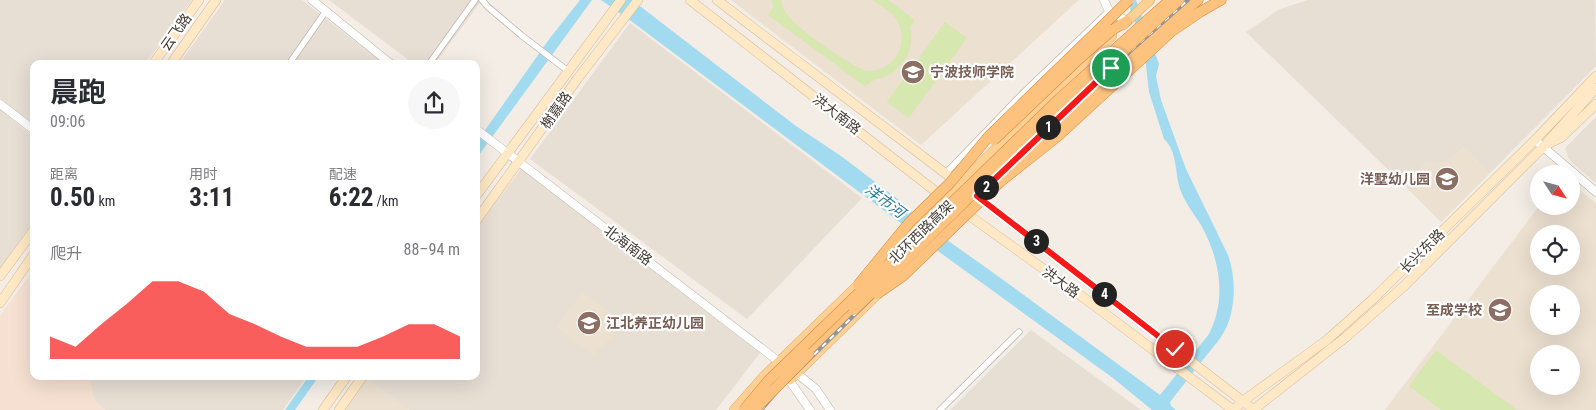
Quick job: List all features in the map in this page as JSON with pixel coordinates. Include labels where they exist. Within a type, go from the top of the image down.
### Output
[{"type":"highway","points":[[952,180],[989,136],[1129,0]]},
{"type":"highway","name":"北环西路高架","points":[[744,410],[768,381],[1060,98],[1170,0]]},
{"type":"highway","name":"北环西路高架","points":[[754,410],[804,358],[1044,124],[1179,0]]},
{"type":"highway","points":[[854,310],[903,276],[1061,121],[1133,54],[1198,0]]},
{"type":"highway","points":[[1000,182],[1058,136],[1172,31],[1221,0]]},
{"type":"highway","points":[[834,316],[909,223],[1079,59],[1112,30],[1127,21]]},
{"type":"main road","name":"云飞路","points":[[156,60],[199,0]]},
{"type":"main road","name":"云飞路","points":[[174,60],[216,0]]},
{"type":"main road","name":"榭嘉路","points":[[480,190],[505,151],[621,0]]},
{"type":"main road","name":"榭嘉路","points":[[480,215],[638,0]]},
{"type":"main road","name":"洪大南路","points":[[690,0],[945,199],[985,227]]},
{"type":"main road","name":"洪大南路","points":[[717,0],[952,180],[996,211]]},
{"type":"main road","points":[[734,410],[779,362],[945,199],[952,180],[1150,0]]},
{"type":"main road","points":[[760,410],[977,196],[1111,68],[1189,0]]},
{"type":"main road","name":"长兴东路","points":[[1233,410],[1327,340],[1374,299],[1535,140],[1596,76]]},
{"type":"main road","name":"长兴东路","points":[[1254,410],[1346,337],[1404,286],[1543,147],[1596,88]]},
{"type":"main road","points":[[1543,147],[1562,137],[1596,104]]},
{"type":"main road","name":"洪大路","points":[[996,211],[1254,410]]},
{"type":"main road","name":"洪大路","points":[[985,227],[1095,306],[1233,410]]},
{"type":"main road","points":[[0,276],[30,235]]},
{"type":"main road","points":[[0,303],[30,260]]},
{"type":"main road","points":[[322,410],[344,380]]},
{"type":"main road","points":[[339,410],[360,380]]},
{"type":"street","points":[[312,0],[386,60]]},
{"type":"street","points":[[432,60],[474,0]]},
{"type":"street","points":[[482,0],[488,7],[566,70]]},
{"type":"street","points":[[1104,0],[1109,11],[1127,21]]},
{"type":"street","points":[[292,60],[326,11]]},
{"type":"street","points":[[952,180],[1024,92],[1109,11]]},
{"type":"street","points":[[0,104],[30,127]]},
{"type":"street","name":"北海南路","points":[[480,132],[779,362]]},
{"type":"street","points":[[1535,140],[1596,192]]},
{"type":"street","points":[[940,410],[1019,332]]},
{"type":"street","points":[[779,362],[798,373],[816,389],[830,410]]},
{"type":"street","points":[[779,362],[810,410]]},
{"type":"shaded area","points":[[0,0],[192,0],[148,60],[30,60],[30,122],[0,99]]},
{"type":"shaded area","points":[[225,0],[302,0],[379,60],[182,60]]},
{"type":"shaded area","points":[[329,0],[482,0],[438,60],[409,60]]},
{"type":"shaded area","name":"宁波技师学院","points":[[731,0],[1079,0],[921,145]]},
{"type":"shaded area","points":[[1308,0],[1595,0],[1596,66],[1489,174],[1464,147],[1446,162],[1426,164],[1404,185],[1246,32],[1280,9]]},
{"type":"shaded area","points":[[630,23],[862,198],[747,319],[530,159]]},
{"type":"shaded area","points":[[0,110],[30,134],[30,227],[0,268]]},
{"type":"shaded area","points":[[1596,117],[1596,183],[1580,169],[1580,165],[1574,164],[1568,157],[1565,148]]},
{"type":"shaded area","name":"洋墅幼儿园","points":[[1464,147],[1489,174],[1441,222],[1404,185],[1426,164],[1446,162]]},
{"type":"shaded area","points":[[521,169],[760,353],[716,410],[409,410],[369,380],[480,380],[480,224]]},
{"type":"shaded area","name":"至成学校","points":[[1580,190],[1596,203],[1596,410],[1385,410],[1532,215],[1580,215]]},
{"type":"shaded area","points":[[30,275],[30,380],[90,380],[94,399],[105,410],[0,410],[0,316]]},
{"type":"shaded area","name":"江北养正幼儿园","points":[[582,292],[621,319],[611,338],[593,355],[556,327]]},
{"type":"shaded area","points":[[1031,330],[1141,410],[950,410]]},
{"type":"shaded area","points":[[90,380],[304,380],[283,410],[105,410],[94,399]]},
{"type":"shaded area","points":[[365,380],[369,380],[409,410],[344,410]]},
{"type":"green space","points":[[772,0],[781,0],[789,17],[814,39],[851,64],[868,71],[878,70],[893,61],[901,45],[902,37],[896,19],[873,0],[888,0],[915,20],[910,27],[911,41],[908,54],[895,71],[874,80],[866,87],[768,15],[773,8]]},
{"type":"green space","points":[[945,22],[967,38],[909,118],[887,102]]},
{"type":"green space","points":[[1436,350],[1517,410],[1441,410],[1409,386]]},
{"type":"water","points":[[580,0],[592,0],[480,154],[480,137],[550,38]]},
{"type":"water","name":"洋市河","points":[[601,0],[632,0],[796,126],[841,156],[903,203],[950,242],[1160,395],[1209,334],[1215,321],[1218,307],[1219,279],[1217,265],[1208,238],[1180,189],[1173,155],[1164,139],[1149,92],[1144,48],[1127,0],[1136,0],[1159,64],[1156,76],[1161,100],[1186,169],[1228,255],[1234,282],[1232,311],[1226,328],[1217,343],[1170,402],[1171,406],[1176,410],[1152,410],[1113,378],[942,254]]},
{"type":"water","points":[[306,380],[316,380],[295,410],[285,410]]},
{"type":"railway","points":[[761,410],[780,388],[1057,116],[1188,0]]},
{"type":"railway","points":[[908,252],[1052,110],[1153,20]]},
{"type":"place","name":"宁波技师学院","points":[[913,72]]},
{"type":"place","name":"洋墅幼儿园","points":[[1447,179]]},
{"type":"place","name":"至成学校","points":[[1500,310]]},
{"type":"place","name":"江北养正幼儿园","points":[[589,323]]},
{"type":"route","points":[[1111,68],[977,196],[1175,349]]}]
